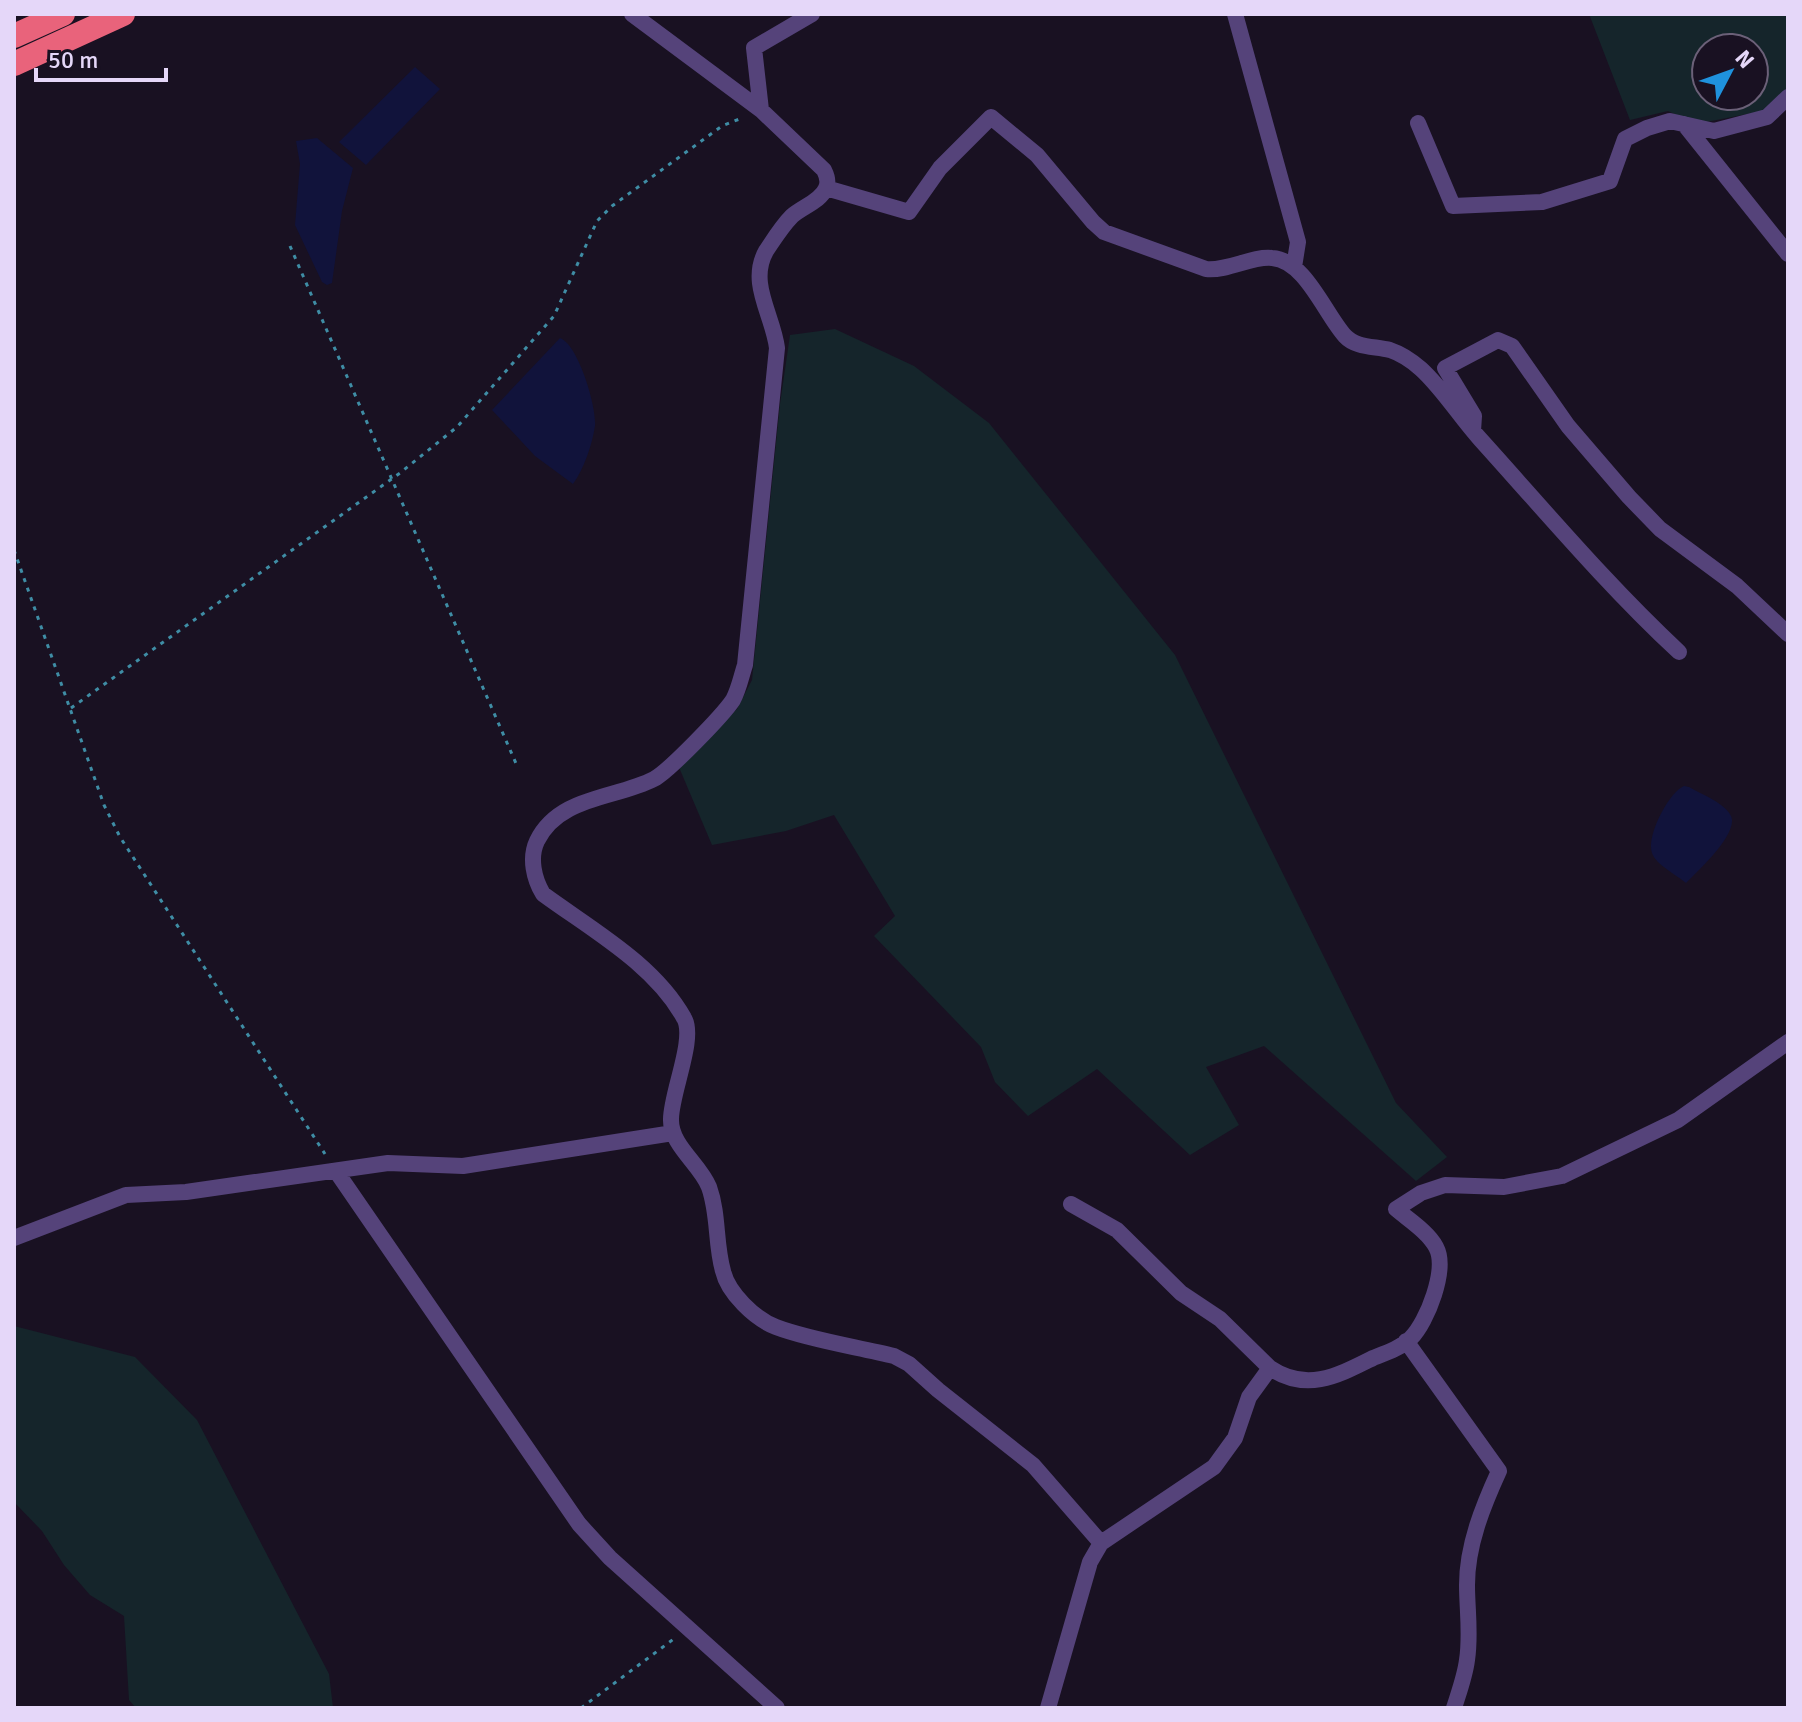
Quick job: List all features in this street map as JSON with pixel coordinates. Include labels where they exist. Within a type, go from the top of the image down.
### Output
[{"type":"highway","points":[[14,36],[63,14]]},
{"type":"highway","points":[[14,64],[123,14]]},
{"type":"street","points":[[632,14],[761,110],[824,170],[828,179],[826,188],[783,226],[764,255],[758,274],[761,293],[775,328],[777,348],[745,665],[738,688],[726,709],[657,776],[565,811],[541,835],[534,848],[534,872],[543,894],[654,976],[686,1020],[687,1036],[671,1118],[673,1133],[707,1181],[717,1208],[722,1269],[742,1302],[774,1327],[894,1356],[909,1364],[1033,1465],[1101,1543]]},
{"type":"street","points":[[761,110],[754,48],[812,14]]},
{"type":"street","points":[[1235,14],[1298,242],[1294,267]]},
{"type":"street","points":[[1418,123],[1453,206],[1542,202],[1610,181],[1625,139],[1665,122],[1714,131],[1767,117],[1788,97]]},
{"type":"street","points":[[826,188],[909,212],[940,168],[991,117],[1037,155],[1104,232],[1206,269],[1216,270],[1272,258],[1294,267],[1346,338],[1360,345],[1391,351],[1409,359],[1424,371],[1473,431],[1634,610],[1679,652]]},
{"type":"street","points":[[1684,124],[1788,254]]},
{"type":"street","points":[[1473,431],[1474,416],[1445,368],[1498,340],[1512,346],[1568,426],[1649,518],[1737,586],[1788,634]]},
{"type":"street","points":[[1071,1204],[1117,1230],[1181,1293],[1220,1319],[1277,1373],[1306,1379],[1331,1379],[1406,1341],[1415,1333],[1434,1295],[1441,1271],[1436,1248],[1396,1209],[1400,1206],[1421,1193],[1445,1185],[1504,1187],[1562,1176],[1668,1126],[1788,1042]]},
{"type":"street","points":[[14,1238],[126,1195],[186,1192],[388,1163],[463,1166],[673,1133]]},
{"type":"street","points":[[336,1171],[579,1524],[610,1558],[777,1708]]},
{"type":"street","points":[[1406,1341],[1499,1471],[1480,1516],[1471,1551],[1467,1585],[1470,1625],[1468,1658],[1454,1708]]},
{"type":"street","points":[[1048,1708],[1090,1562],[1101,1543],[1214,1467],[1235,1438],[1249,1397],[1270,1368]]},
{"type":"path","points":[[71,708],[391,479],[457,427],[538,338],[554,316],[597,221],[612,206],[722,126],[761,110]]},
{"type":"path","points":[[290,246],[518,768]]},
{"type":"path","points":[[14,550],[104,805],[120,837],[336,1171]]},
{"type":"path","points":[[581,1708],[688,1628]]},
{"type":"shaded area","points":[[1589,14],[1788,14],[1788,86],[1780,100],[1770,106],[1770,32],[1690,32],[1690,112],[1758,112],[1696,124],[1668,111],[1630,120]]},
{"type":"shaded area","points":[[415,67],[440,89],[366,165],[339,142]]},
{"type":"shaded area","points":[[317,138],[353,168],[342,211],[332,283],[327,285],[322,282],[295,225],[300,164],[296,141]]},
{"type":"shaded area","points":[[835,329],[914,366],[989,423],[1175,655],[1396,1103],[1447,1157],[1416,1181],[1264,1046],[1206,1067],[1239,1125],[1190,1155],[1097,1069],[1028,1116],[995,1082],[981,1047],[874,936],[895,916],[834,815],[786,831],[712,845],[678,765],[737,709],[752,680],[790,335]]},
{"type":"shaded area","points":[[560,338],[580,363],[595,417],[590,449],[573,484],[535,456],[492,410]]},
{"type":"shaded area","points":[[1684,786],[1724,807],[1732,823],[1723,842],[1686,883],[1658,862],[1651,846],[1655,827],[1665,806]]},
{"type":"shaded area","points":[[14,1326],[135,1357],[197,1420],[329,1674],[333,1708],[136,1708],[129,1700],[124,1616],[90,1595],[64,1565],[42,1531],[14,1502]]}]
